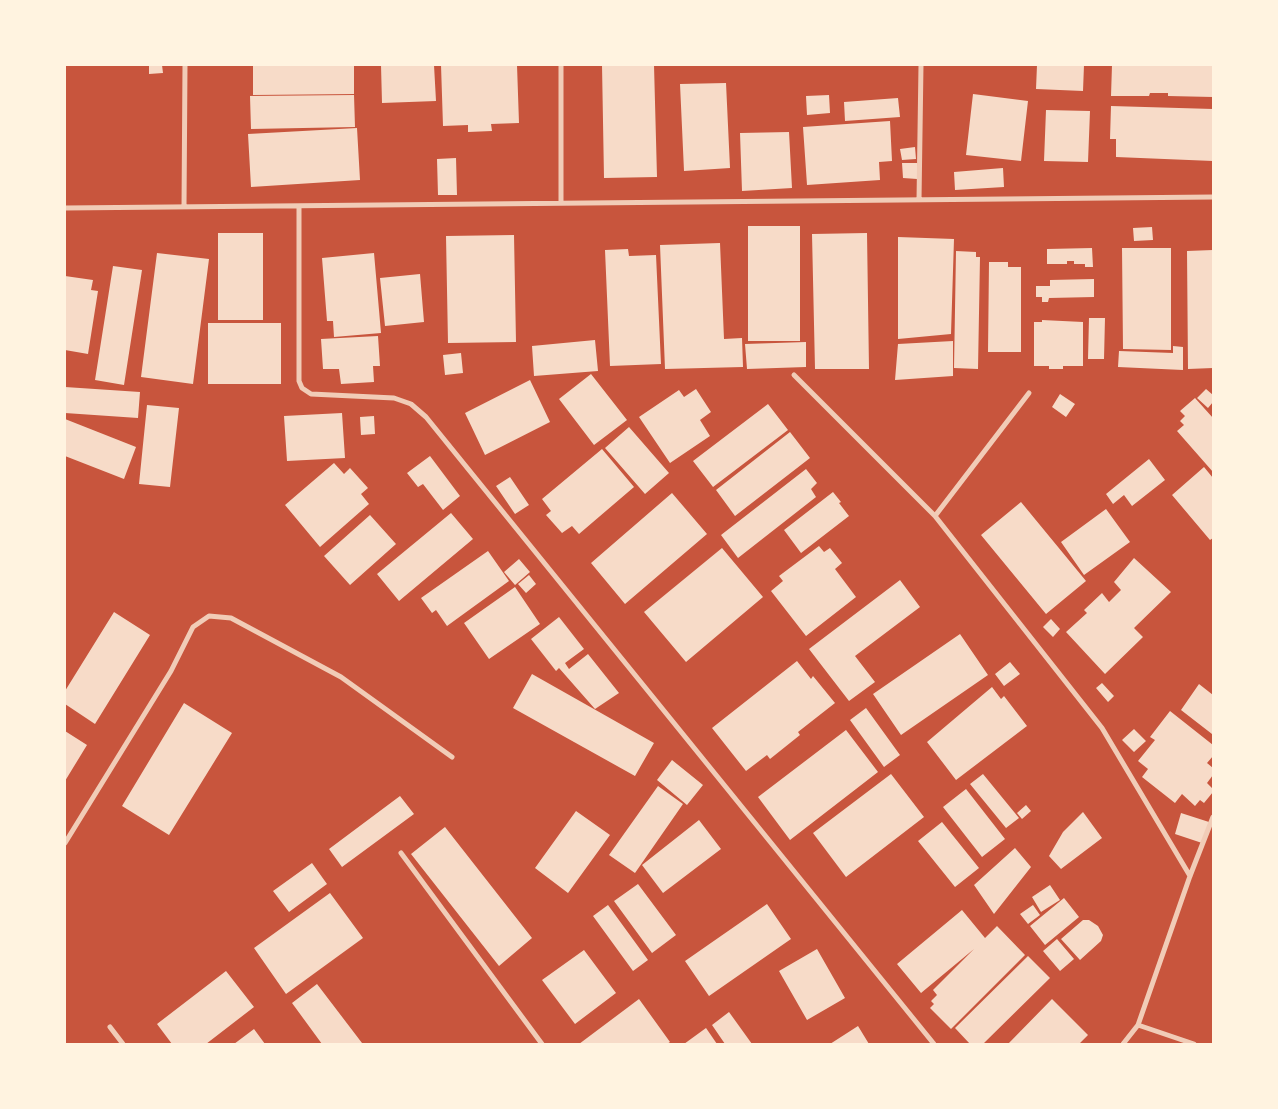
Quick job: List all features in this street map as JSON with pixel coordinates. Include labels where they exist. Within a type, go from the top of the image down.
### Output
[{"type":"street","points":[[184,207],[185,65]]},
{"type":"street","points":[[561,65],[561,204]]},
{"type":"street","points":[[919,200],[921,65]]},
{"type":"street","points":[[65,208],[1213,197]]},
{"type":"street","points":[[299,206],[298,380],[302,388],[311,394],[394,398],[411,404],[426,417],[934,1044]]},
{"type":"street","points":[[794,375],[934,516],[1102,728],[1190,876]]},
{"type":"street","points":[[934,516],[1029,393]]},
{"type":"street","points":[[65,843],[171,671],[193,627],[209,616],[231,618],[341,677],[452,757]]},
{"type":"street","points":[[1123,1044],[1138,1025],[1190,876],[1213,817]]},
{"type":"street","points":[[401,853],[542,1044]]},
{"type":"street","points":[[1138,1025],[1194,1044]]},
{"type":"street","points":[[110,1027],[123,1044]]},
{"type":"building","points":[[149,65],[162,65],[163,73],[149,74]]},
{"type":"building","points":[[253,65],[354,65],[354,94],[253,95]]},
{"type":"building","points":[[381,65],[434,65],[436,101],[382,103]]},
{"type":"building","points":[[441,65],[517,65],[519,123],[491,124],[492,131],[468,132],[468,125],[443,126]]},
{"type":"building","points":[[602,65],[654,65],[657,177],[604,178]]},
{"type":"building","points":[[1037,65],[1084,65],[1083,91],[1036,89]]},
{"type":"building","points":[[1112,65],[1213,65],[1213,97],[1168,96],[1168,93],[1150,93],[1149,96],[1111,96]]},
{"type":"building","points":[[726,83],[730,168],[684,171],[680,84]]},
{"type":"building","points":[[973,94],[1028,101],[1021,161],[966,155]]},
{"type":"building","points":[[354,95],[355,127],[251,129],[250,96]]},
{"type":"building","points":[[829,95],[830,113],[807,115],[806,96]]},
{"type":"building","points":[[898,98],[900,117],[845,121],[844,102]]},
{"type":"building","points":[[1111,106],[1213,109],[1213,161],[1116,157],[1116,139],[1110,139]]},
{"type":"building","points":[[1046,110],[1090,111],[1088,162],[1044,161]]},
{"type":"building","points":[[890,121],[892,161],[879,162],[880,180],[807,185],[803,127]]},
{"type":"building","points":[[357,128],[360,180],[251,187],[248,134]]},
{"type":"building","points":[[789,132],[792,188],[742,191],[740,133]]},
{"type":"building","points":[[915,147],[916,159],[902,160],[900,149]]},
{"type":"building","points":[[456,158],[457,195],[438,195],[437,159]]},
{"type":"building","points":[[902,163],[917,163],[917,179],[903,178]]},
{"type":"building","points":[[1003,168],[1004,187],[955,190],[954,172]]},
{"type":"building","points":[[748,226],[800,226],[800,341],[748,341]]},
{"type":"building","points":[[1152,227],[1153,240],[1134,241],[1133,228]]},
{"type":"building","points":[[218,233],[263,233],[263,320],[218,320]]},
{"type":"building","points":[[867,233],[869,369],[815,369],[812,234]]},
{"type":"building","points":[[514,235],[516,342],[448,343],[446,236]]},
{"type":"building","points":[[898,237],[954,239],[951,334],[898,339]]},
{"type":"building","points":[[720,243],[724,339],[742,338],[743,367],[665,369],[660,245]]},
{"type":"building","points":[[1092,248],[1093,267],[1085,267],[1085,264],[1074,264],[1074,261],[1067,261],[1067,264],[1047,264],[1047,249]]},
{"type":"building","points":[[1122,248],[1171,248],[1171,350],[1123,349]]},
{"type":"building","points":[[628,249],[629,256],[656,255],[661,364],[610,366],[605,250]]},
{"type":"building","points":[[1213,250],[1213,368],[1188,369],[1187,251]]},
{"type":"building","points":[[956,251],[976,252],[976,257],[980,257],[978,369],[954,368]]},
{"type":"building","points":[[157,253],[209,259],[193,384],[141,377]]},
{"type":"building","points":[[374,253],[381,333],[334,337],[333,321],[327,321],[322,258]]},
{"type":"building","points":[[989,262],[1008,262],[1008,267],[1021,267],[1021,352],[988,352]]},
{"type":"building","points":[[113,266],[142,270],[124,385],[95,380]]},
{"type":"building","points":[[420,274],[424,322],[385,326],[380,278]]},
{"type":"building","points":[[65,276],[93,280],[91,290],[98,291],[88,354],[65,350]]},
{"type":"building","points":[[1094,279],[1094,297],[1049,298],[1048,302],[1042,302],[1042,297],[1036,297],[1036,286],[1050,286],[1050,280]]},
{"type":"building","points":[[1089,318],[1105,318],[1104,359],[1088,359]]},
{"type":"building","points":[[1042,320],[1083,322],[1083,366],[1063,366],[1063,369],[1049,369],[1049,366],[1034,366],[1034,322],[1042,322]]},
{"type":"building","points":[[208,323],[281,323],[281,384],[208,384]]},
{"type":"building","points":[[378,336],[380,366],[373,366],[374,382],[341,384],[339,369],[323,369],[321,339]]},
{"type":"building","points":[[595,340],[598,371],[534,376],[532,346]]},
{"type":"building","points":[[953,341],[953,376],[895,380],[898,344]]},
{"type":"building","points":[[806,342],[806,367],[747,369],[745,344]]},
{"type":"building","points":[[1173,346],[1183,347],[1183,370],[1118,367],[1119,351],[1173,353]]},
{"type":"building","points":[[461,353],[463,373],[445,375],[443,355]]},
{"type":"building","points":[[591,374],[627,420],[594,445],[559,399]]},
{"type":"building","points":[[530,380],[550,422],[485,455],[465,413]]},
{"type":"building","points":[[65,387],[140,392],[138,418],[65,413]]},
{"type":"building","points":[[696,389],[711,412],[700,420],[710,436],[670,463],[639,417],[679,390],[684,397]]},
{"type":"building","points":[[1206,389],[1213,395],[1213,402],[1208,408],[1197,398]]},
{"type":"building","points":[[1060,394],[1075,404],[1066,417],[1052,407]]},
{"type":"building","points":[[1195,398],[1213,418],[1213,472],[1177,431],[1184,425],[1180,421],[1185,416],[1180,411]]},
{"type":"building","points":[[768,404],[788,430],[713,487],[693,461]]},
{"type":"building","points":[[147,405],[179,408],[170,487],[139,484]]},
{"type":"building","points":[[342,413],[345,458],[287,461],[284,416]]},
{"type":"building","points":[[374,416],[375,434],[361,435],[360,417]]},
{"type":"building","points":[[65,419],[136,447],[124,479],[65,456]]},
{"type":"building","points":[[629,427],[669,473],[645,494],[605,448]]},
{"type":"building","points":[[790,432],[810,458],[735,516],[716,490]]},
{"type":"building","points":[[602,449],[634,487],[579,534],[572,526],[562,533],[546,515],[551,511],[542,499]]},
{"type":"building","points":[[430,456],[460,496],[443,510],[423,484],[418,487],[407,473]]},
{"type":"building","points":[[1149,459],[1165,480],[1132,506],[1124,495],[1113,504],[1106,494]]},
{"type":"building","points":[[334,463],[344,474],[350,468],[368,488],[361,494],[369,504],[320,547],[285,505]]},
{"type":"building","points":[[1204,467],[1213,478],[1213,538],[1210,540],[1172,495]]},
{"type":"building","points":[[806,469],[817,483],[811,489],[816,497],[738,558],[721,535]]},
{"type":"building","points":[[510,477],[529,505],[515,514],[496,486]]},
{"type":"building","points":[[833,492],[849,516],[801,553],[784,530]]},
{"type":"building","points":[[672,493],[707,534],[625,604],[591,563]]},
{"type":"building","points":[[1021,502],[1086,581],[1046,614],[981,535]]},
{"type":"building","points":[[1106,509],[1130,542],[1084,575],[1061,542]]},
{"type":"building","points":[[451,513],[473,539],[399,601],[377,574]]},
{"type":"building","points":[[370,515],[396,544],[350,585],[324,556]]},
{"type":"building","points":[[819,546],[824,552],[830,548],[842,563],[835,569],[856,597],[806,636],[771,591],[783,581],[779,576]]},
{"type":"building","points":[[722,548],[763,597],[686,662],[644,612]]},
{"type":"building","points":[[488,551],[509,581],[447,626],[436,610],[432,613],[421,598]]},
{"type":"building","points":[[1134,558],[1171,592],[1134,628],[1143,637],[1105,674],[1066,632],[1087,613],[1084,610],[1102,593],[1109,602],[1121,590],[1114,582]]},
{"type":"building","points":[[519,559],[530,572],[515,585],[504,572]]},
{"type":"building","points":[[529,575],[536,584],[526,593],[518,584]]},
{"type":"building","points":[[900,580],[920,607],[855,656],[875,682],[849,701],[809,649]]},
{"type":"building","points":[[515,587],[540,624],[489,659],[464,623]]},
{"type":"building","points":[[114,612],[150,635],[95,724],[65,704],[65,691]]},
{"type":"building","points":[[559,617],[584,649],[565,663],[569,669],[588,654],[619,693],[595,709],[559,668],[556,671],[531,639]]},
{"type":"building","points":[[1051,619],[1060,629],[1053,637],[1043,627]]},
{"type":"building","points":[[960,634],[988,675],[901,735],[873,694]]},
{"type":"building","points":[[797,661],[811,679],[813,676],[835,703],[798,732],[800,735],[770,759],[767,755],[746,771],[712,728]]},
{"type":"building","points":[[1010,662],[1020,674],[1004,686],[995,674]]},
{"type":"building","points":[[532,674],[654,743],[635,776],[513,708]]},
{"type":"building","points":[[1102,683],[1114,696],[1108,702],[1096,688]]},
{"type":"building","points":[[1199,684],[1213,695],[1212,734],[1181,710]]},
{"type":"building","points":[[992,687],[1001,699],[1004,696],[1027,726],[956,780],[927,742]]},
{"type":"building","points":[[184,703],[232,733],[169,835],[122,806]]},
{"type":"building","points":[[866,708],[900,755],[884,767],[850,720]]},
{"type":"building","points":[[1170,711],[1213,745],[1213,756],[1207,763],[1213,768],[1213,775],[1207,783],[1213,789],[1213,792],[1204,803],[1200,800],[1195,806],[1182,794],[1175,803],[1142,777],[1148,769],[1138,761],[1155,740],[1150,737]]},
{"type":"building","points":[[1134,729],[1146,741],[1134,752],[1122,740]]},
{"type":"building","points":[[846,730],[878,772],[790,840],[758,797]]},
{"type":"building","points":[[65,731],[87,745],[65,781]]},
{"type":"building","points":[[672,760],[703,785],[687,805],[657,780]]},
{"type":"building","points":[[891,774],[924,817],[846,877],[813,833]]},
{"type":"building","points":[[983,774],[1019,818],[1006,828],[970,784]]},
{"type":"building","points":[[658,786],[683,804],[635,873],[609,855]]},
{"type":"building","points":[[966,789],[1005,839],[982,857],[943,807]]},
{"type":"building","points":[[400,796],[414,814],[342,867],[329,849]]},
{"type":"building","points":[[1026,805],[1031,811],[1022,819],[1017,813]]},
{"type":"building","points":[[576,811],[610,835],[568,893],[535,868]]},
{"type":"building","points":[[1083,812],[1102,838],[1061,869],[1049,856],[1063,832]]},
{"type":"building","points":[[1181,813],[1209,822],[1202,843],[1175,834]]},
{"type":"building","points":[[699,820],[721,849],[663,893],[642,865]]},
{"type":"building","points":[[942,822],[979,868],[955,887],[918,841]]},
{"type":"building","points":[[445,827],[532,938],[499,966],[411,854]]},
{"type":"building","points":[[1015,848],[1031,867],[994,914],[974,885]]},
{"type":"building","points":[[312,863],[327,884],[289,912],[273,891]]},
{"type":"building","points":[[638,884],[676,935],[652,953],[614,901]]},
{"type":"building","points":[[1050,885],[1060,900],[1041,912],[1032,897]]},
{"type":"building","points":[[330,893],[363,938],[286,994],[254,948]]},
{"type":"building","points":[[1064,898],[1079,917],[1045,945],[1030,926]]},
{"type":"building","points":[[767,904],[791,939],[709,996],[685,961]]},
{"type":"building","points":[[608,905],[648,960],[633,971],[593,916]]},
{"type":"building","points":[[1033,905],[1040,915],[1028,924],[1020,914]]},
{"type":"building","points":[[962,910],[985,938],[997,926],[1025,955],[951,1029],[930,1008],[934,1004],[931,1001],[937,995],[933,990],[974,949],[921,993],[897,964]]},
{"type":"building","points":[[1083,920],[1089,920],[1098,926],[1103,935],[1101,941],[1080,960],[1061,939]]},
{"type":"building","points":[[1057,939],[1074,959],[1060,971],[1043,951]]},
{"type":"building","points":[[817,949],[845,998],[807,1020],[779,971]]},
{"type":"building","points":[[584,950],[616,993],[575,1024],[542,980]]},
{"type":"building","points":[[1028,956],[1050,978],[983,1044],[970,1044],[955,1028]]},
{"type":"building","points":[[226,971],[254,1007],[206,1044],[172,1044],[157,1024]]},
{"type":"building","points":[[317,984],[362,1043],[322,1044],[292,1003]]},
{"type":"building","points":[[639,999],[670,1042],[667,1044],[579,1044]]},
{"type":"building","points":[[1052,999],[1088,1035],[1079,1044],[1008,1044]]},
{"type":"building","points":[[729,1012],[752,1044],[725,1044],[712,1025]]},
{"type":"building","points":[[858,1026],[869,1044],[830,1044]]},
{"type":"building","points":[[706,1028],[717,1044],[684,1044]]},
{"type":"building","points":[[254,1029],[265,1044],[234,1044]]}]
